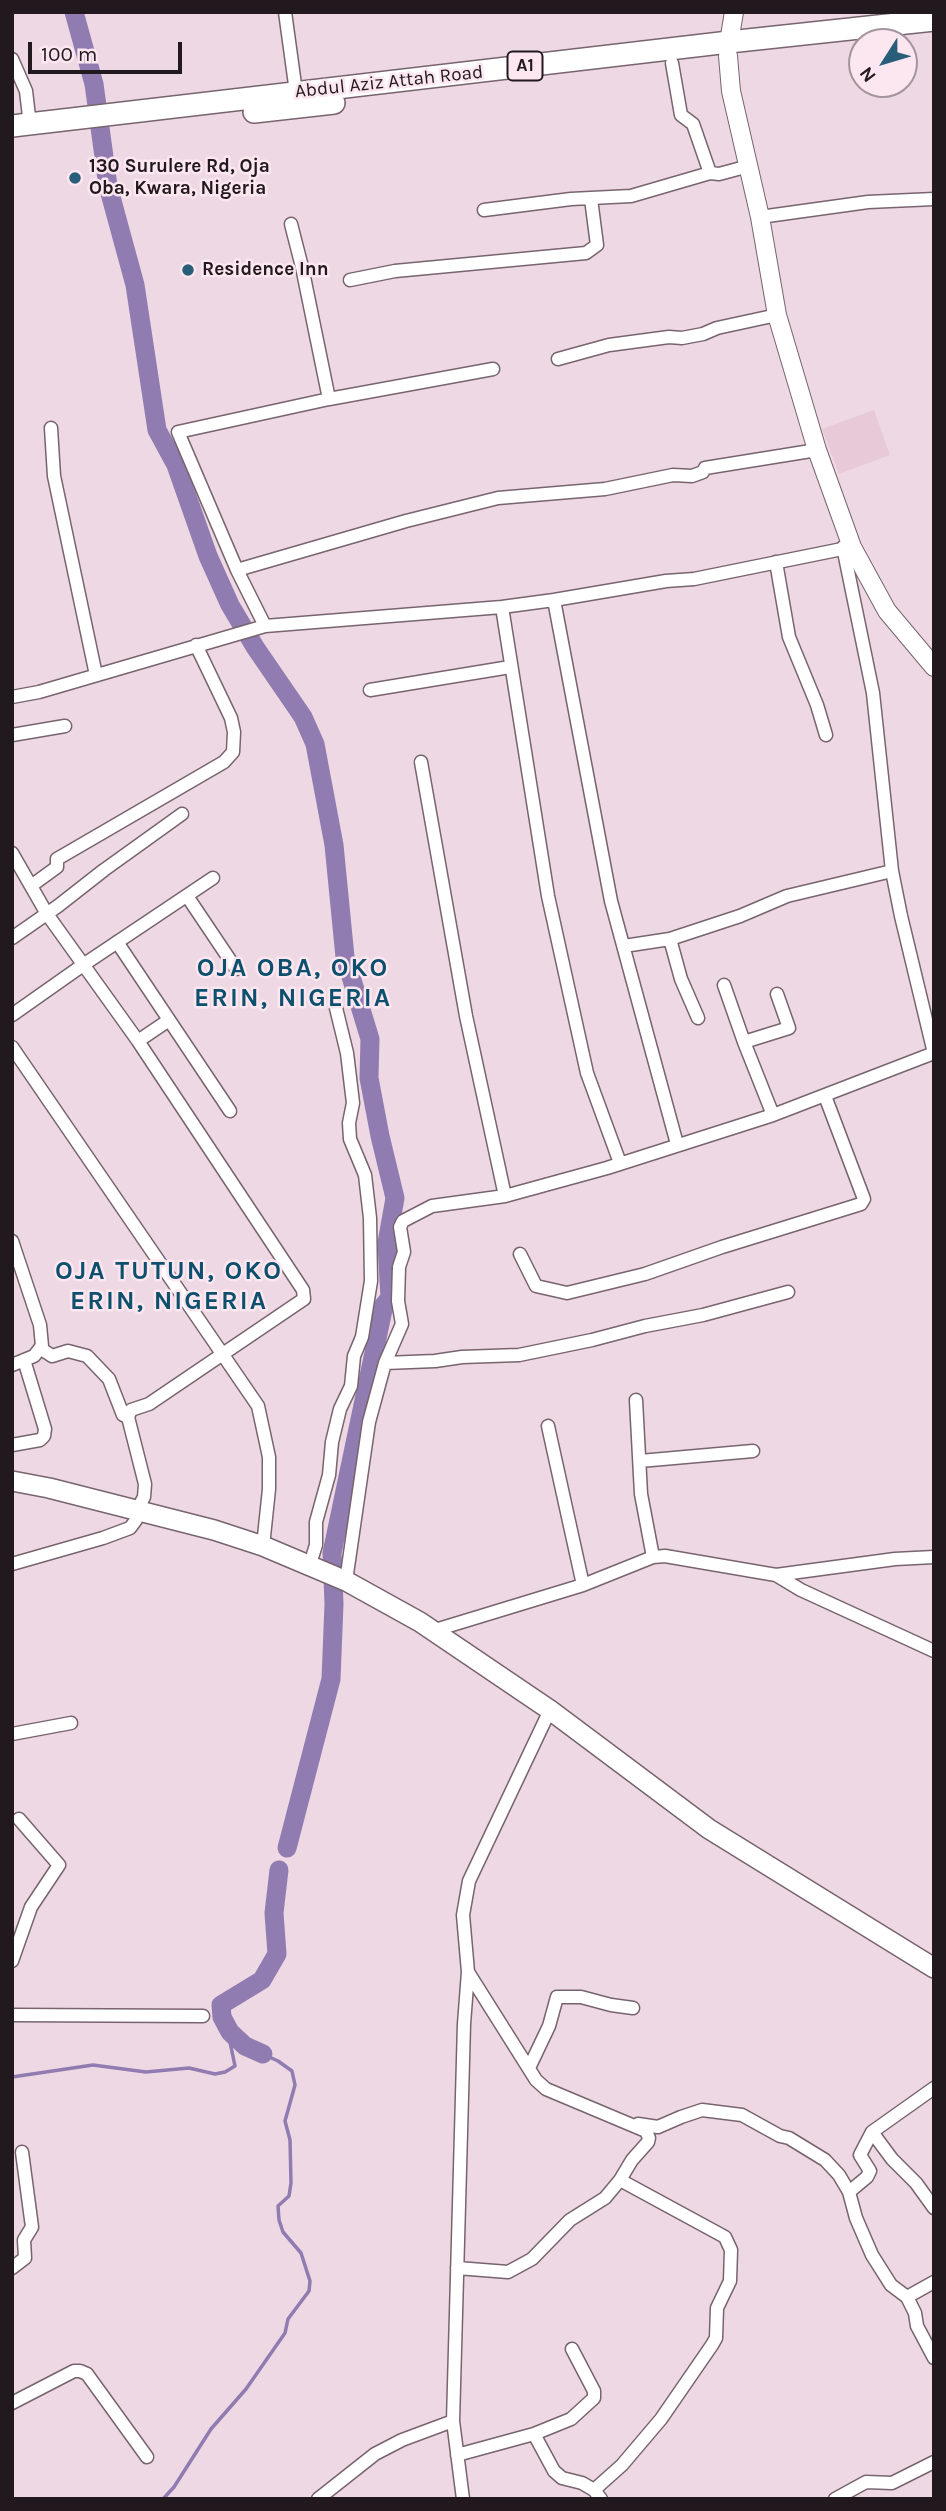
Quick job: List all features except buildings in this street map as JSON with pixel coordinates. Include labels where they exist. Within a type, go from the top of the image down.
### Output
[{"type":"highway","name":"Abdul Aziz Attah Road","points":[[18,130],[118,122],[671,63],[728,49],[906,18],[934,20]]},
{"type":"highway","name":"Abdul Aziz Attah Road","points":[[118,122],[296,92],[728,49],[934,34]]},
{"type":"main road","points":[[12,1481],[137,1510],[263,1546],[343,1579],[432,1631],[550,1710],[709,1829],[934,1968]]},
{"type":"street","points":[[285,12],[296,92]]},
{"type":"street","points":[[343,1579],[369,1422],[385,1363],[402,1324],[398,1301],[399,1267],[404,1248],[401,1224],[405,1219],[432,1206],[505,1196],[773,1115],[934,1053],[892,871],[873,693],[847,547],[778,315],[749,166],[734,111],[728,49],[734,12]]},
{"type":"street","points":[[12,59],[26,91],[18,130]]},
{"type":"street","points":[[671,63],[681,116],[693,124],[710,173]]},
{"type":"street","points":[[484,210],[571,199],[631,196],[710,173],[719,174],[749,166]]},
{"type":"street","points":[[350,280],[396,271],[586,253],[597,245],[591,199]]},
{"type":"street","points":[[760,217],[868,202],[934,200]]},
{"type":"street","points":[[291,224],[329,399]]},
{"type":"street","points":[[558,359],[609,345],[703,334],[717,328],[778,315]]},
{"type":"street","points":[[261,627],[178,432],[329,399],[493,369]]},
{"type":"street","points":[[51,428],[54,476],[96,675]]},
{"type":"street","points":[[237,570],[406,521],[498,498],[605,489],[673,475],[692,476],[704,472],[705,468],[817,450]]},
{"type":"street","points":[[12,697],[39,692],[261,627],[502,607],[554,600],[694,579],[847,547]]},
{"type":"street","points":[[847,547],[887,611],[934,667]]},
{"type":"street","points":[[776,562],[789,637],[817,705],[826,735]]},
{"type":"street","points":[[554,600],[611,901],[677,1144]]},
{"type":"street","points":[[502,607],[548,896],[587,1073],[620,1163]]},
{"type":"street","points":[[31,886],[57,867],[57,859],[224,762],[233,752],[234,732],[231,718],[196,645]]},
{"type":"street","points":[[370,690],[510,667]]},
{"type":"street","points":[[12,735],[65,726]]},
{"type":"street","points":[[421,762],[466,1016],[505,1196]]},
{"type":"street","points":[[12,938],[182,814]]},
{"type":"street","points":[[12,853],[47,914],[138,1041],[303,1290],[304,1299],[149,1404],[131,1410],[128,1417],[145,1484],[144,1497],[137,1510],[136,1520],[130,1528],[12,1564]]},
{"type":"street","points":[[624,946],[670,939],[740,916],[787,896],[892,871]]},
{"type":"street","points":[[12,1015],[213,878]]},
{"type":"street","points":[[187,897],[236,969]]},
{"type":"street","points":[[670,939],[681,979],[698,1018]]},
{"type":"street","points":[[117,942],[230,1111]]},
{"type":"street","points":[[724,985],[773,1115]]},
{"type":"street","points":[[744,1042],[789,1028],[777,994]]},
{"type":"street","points":[[310,1564],[316,1545],[316,1522],[329,1475],[332,1442],[340,1409],[351,1386],[354,1356],[362,1337],[372,1281],[370,1218],[365,1175],[350,1139],[349,1123],[353,1103],[336,1008]]},
{"type":"street","points":[[138,1041],[169,1020]]},
{"type":"street","points":[[12,1047],[258,1406],[269,1457],[269,1489],[263,1546]]},
{"type":"street","points":[[520,1254],[536,1286],[567,1293],[645,1274],[861,1204],[864,1199],[825,1096]]},
{"type":"street","points":[[12,1241],[40,1325],[40,1348],[34,1356],[18,1363],[45,1429],[40,1440],[12,1445]]},
{"type":"street","points":[[385,1363],[519,1355],[592,1340],[645,1325],[704,1315],[788,1292]]},
{"type":"street","points":[[40,1348],[52,1356],[68,1351],[87,1356],[109,1379],[122,1415],[128,1417]]},
{"type":"street","points":[[636,1401],[641,1494],[653,1558]]},
{"type":"street","points":[[548,1426],[583,1585]]},
{"type":"street","points":[[640,1461],[753,1451]]},
{"type":"street","points":[[432,1631],[583,1585],[653,1558],[665,1556],[776,1575],[895,1559],[934,1557]]},
{"type":"street","points":[[776,1575],[801,1590],[934,1651]]},
{"type":"street","points":[[463,2499],[453,2421],[464,2024],[468,1972],[463,1915],[469,1881],[550,1710]]},
{"type":"street","points":[[12,1734],[71,1723]]},
{"type":"street","points":[[12,1961],[31,1907],[59,1865],[19,1819]]},
{"type":"street","points":[[457,2268],[508,2272],[532,2259],[570,2220],[605,2198],[649,2138],[646,2131],[558,2096],[536,2080],[468,1972]]},
{"type":"street","points":[[529,2068],[549,2026],[557,1997],[581,1997],[633,2008]]},
{"type":"street","points":[[12,2015],[203,2016]]},
{"type":"street","points":[[849,2192],[867,2177],[870,2171],[860,2155],[872,2132],[934,2088]]},
{"type":"street","points":[[624,2122],[658,2127],[702,2110],[742,2115],[780,2136],[789,2138],[825,2160],[849,2192],[856,2218],[872,2255],[891,2285],[907,2297],[917,2326],[934,2358]]},
{"type":"street","points":[[872,2132],[892,2160],[916,2183],[934,2208]]},
{"type":"street","points":[[12,2268],[25,2259],[24,2240],[32,2227],[22,2151]]},
{"type":"street","points":[[534,2434],[554,2471],[562,2478],[582,2483],[598,2494],[661,2419],[716,2338],[717,2308],[730,2281],[731,2250],[725,2237],[620,2180]]},
{"type":"street","points":[[907,2297],[934,2282]]},
{"type":"street","points":[[457,2455],[534,2434],[571,2419],[594,2398],[594,2391],[572,2349]]},
{"type":"street","points":[[12,2403],[74,2371],[80,2371],[87,2374],[146,2457]]},
{"type":"street","points":[[318,2499],[375,2454],[402,2440],[453,2421]]},
{"type":"street","points":[[835,2499],[866,2482],[892,2483],[934,2462]]},
{"type":"shaded area","points":[[874,410],[890,455],[839,474],[822,429]]},
{"type":"waterway","points":[[74,12],[94,84],[108,186],[135,285],[157,430],[176,465],[208,556],[230,605],[303,717],[315,744],[334,845],[345,957],[370,1039],[369,1078],[395,1198],[387,1243],[390,1298],[384,1305],[332,1553],[334,1604],[331,1679],[287,1848]]},
{"type":"waterway","points":[[263,2054],[245,2046],[230,2032],[222,2017],[221,2005],[262,1980],[277,1954],[274,1913],[279,1870]]},
{"type":"waterway","points":[[12,2077],[93,2065],[146,2072],[189,2068],[215,2074],[225,2072],[235,2066],[226,2023]]},
{"type":"waterway","points":[[163,2499],[174,2487],[211,2429],[246,2389],[285,2333],[288,2319],[309,2291],[310,2281],[301,2253],[283,2232],[278,2206],[289,2196],[291,2183],[290,2140],[285,2121],[295,2085],[292,2071],[263,2054]]},
{"type":"place","name":"130 Surulere Rd, Oja Oba, Kwara, Nigeria","points":[[75,178]]},
{"type":"place","name":"Residence Inn","points":[[188,270]]},
{"type":"district","name":"OJA OBA, OKO ERIN, NIGERIA","points":[[293,984]]},
{"type":"district","name":"OJA TUTUN, OKO ERIN, NIGERIA","points":[[169,1287]]}]
